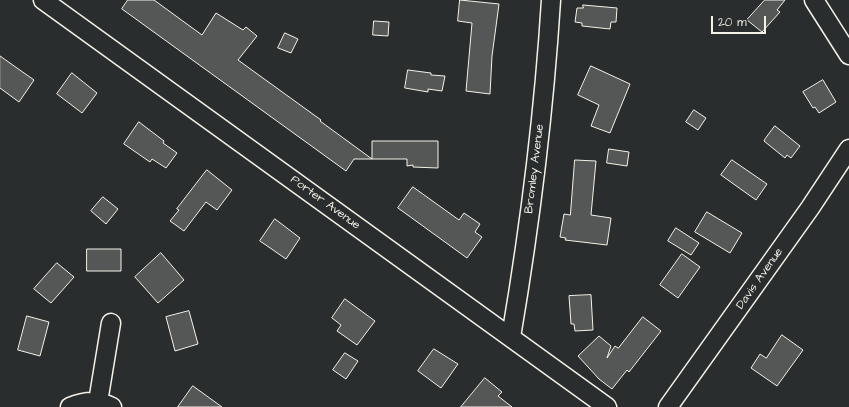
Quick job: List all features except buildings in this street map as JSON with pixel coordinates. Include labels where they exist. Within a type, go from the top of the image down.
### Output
[{"type":"street","name":"Porter Avenue","points":[[43,0],[608,407]]},
{"type":"street","name":"Bromley Avenue","points":[[511,337],[528,230],[548,51],[551,0]]},
{"type":"street","points":[[814,0],[849,55]]},
{"type":"street","name":"Davis Avenue","points":[[668,407],[810,208],[849,149]]},
{"type":"street","points":[[70,407],[86,402],[105,405],[111,323]]}]
